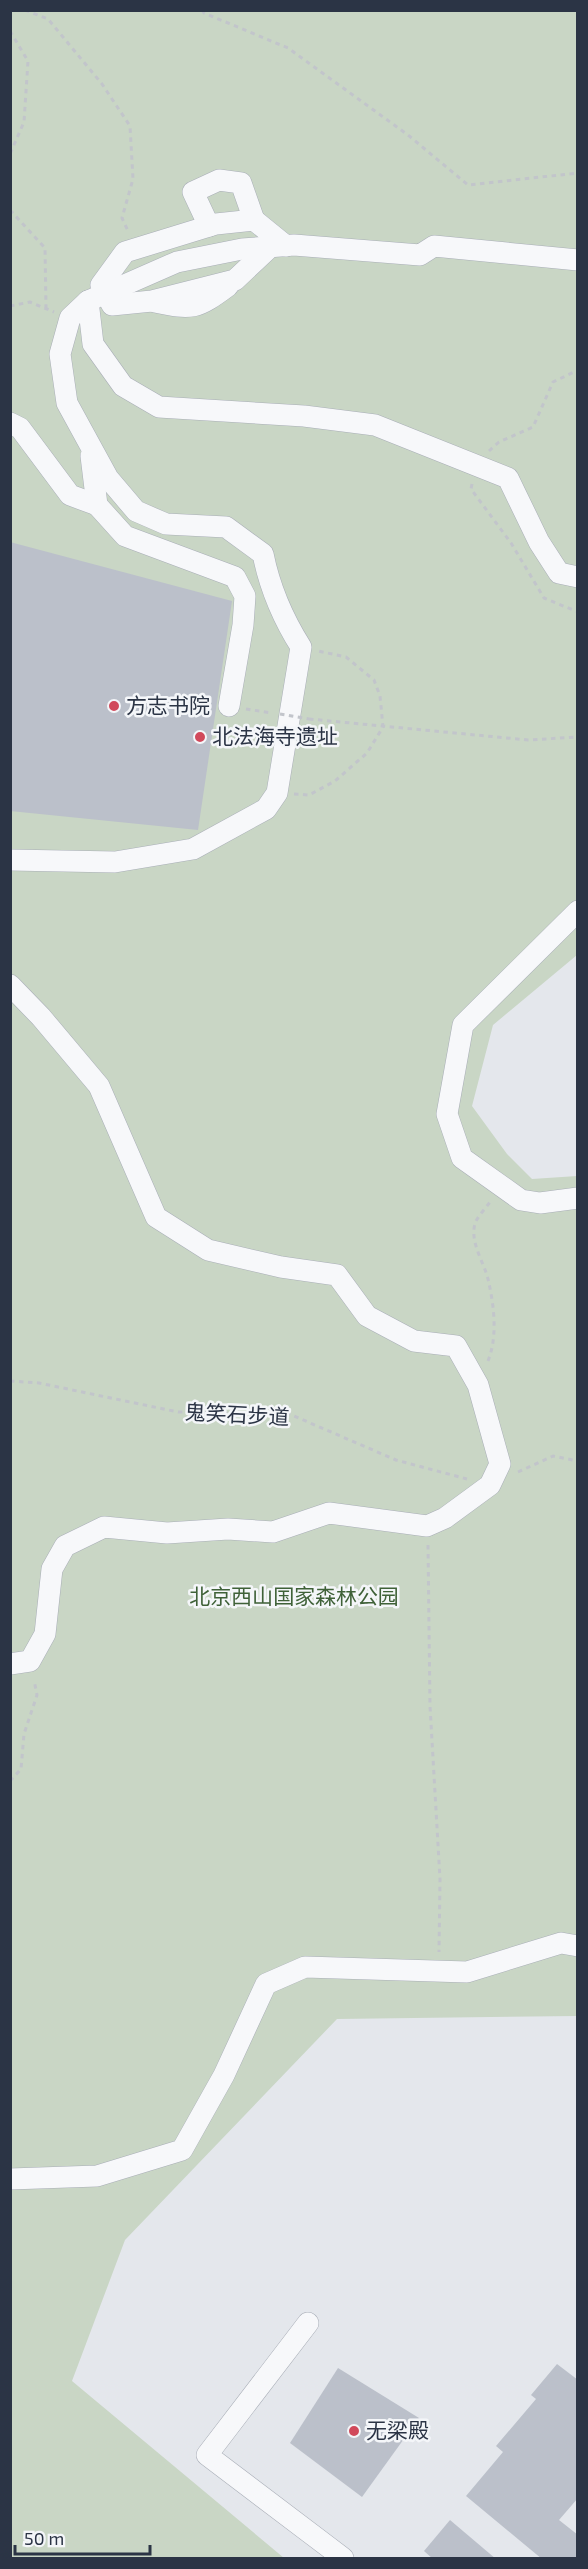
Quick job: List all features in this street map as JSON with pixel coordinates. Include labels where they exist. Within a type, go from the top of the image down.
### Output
[{"type":"street","points":[[208,226],[193,192],[219,180],[241,183],[254,220],[278,247]]},
{"type":"street","points":[[254,220],[208,226],[125,252],[101,285],[96,297],[93,344],[123,386],[159,407],[304,416],[375,425],[474,464],[507,478],[539,542],[560,573],[578,577]]},
{"type":"street","points":[[10,860],[115,862],[193,849],[266,808],[277,793],[301,647],[283,620],[269,585],[263,554],[226,526],[166,524],[136,511],[108,478],[67,402],[60,354],[70,318],[96,297],[177,262],[242,249],[278,247],[420,255],[434,246],[578,260]]},
{"type":"street","points":[[96,297],[112,304],[152,301],[235,280],[278,247]]},
{"type":"street","points":[[10,423],[20,428],[70,495],[97,505],[124,536],[235,577],[245,596],[243,626],[229,706]]},
{"type":"street","points":[[90,444],[97,505]]},
{"type":"street","points":[[578,911],[463,1025],[447,1114],[462,1158],[521,1200],[540,1203],[578,1198]]},
{"type":"street","points":[[10,985],[41,1017],[99,1086],[156,1217],[208,1251],[281,1267],[337,1275],[367,1316],[414,1341],[456,1346],[478,1385],[500,1464],[490,1485],[445,1518],[427,1526],[328,1513],[273,1532],[228,1529],[167,1533],[104,1527],[65,1546],[52,1569],[45,1634],[20,1662]]},
{"type":"street","points":[[10,2179],[98,2176],[182,2150],[224,2075],[266,1984],[305,1967],[467,1972],[561,1943],[578,1946]]},
{"type":"street","points":[[308,2323],[207,2455],[343,2559]]},
{"type":"path","points":[[25,10],[48,19],[102,84],[130,126],[133,179],[122,218],[138,248]]},
{"type":"path","points":[[202,10],[204,13],[288,48],[408,135],[468,185],[578,173]]},
{"type":"path","points":[[10,31],[28,61],[24,122],[10,154]]},
{"type":"path","points":[[10,210],[45,248],[45,308]]},
{"type":"path","points":[[10,306],[30,302],[70,318]]},
{"type":"path","points":[[578,370],[553,382],[533,427],[499,442],[474,464],[471,489],[511,543],[544,598],[578,612]]},
{"type":"path","points":[[277,793],[309,795],[335,782],[367,753],[383,727],[380,696],[374,680],[346,657],[301,647]]},
{"type":"path","points":[[229,706],[309,719],[528,740],[578,737]]},
{"type":"path","points":[[478,1385],[491,1351],[494,1316],[487,1276],[476,1252],[475,1222],[501,1187]]},
{"type":"path","name":"鬼笑石步道","points":[[10,1381],[39,1383],[178,1413],[287,1413],[396,1460],[490,1485]]},
{"type":"path","points":[[490,1485],[553,1456],[578,1461]]},
{"type":"path","points":[[427,1526],[433,1776],[440,1879],[439,1971]]},
{"type":"path","points":[[10,1781],[21,1769],[24,1734],[37,1695],[20,1662]]},
{"type":"green space","name":"北京西山国家森林公园","points":[[11,11],[577,11],[577,955],[493,1025],[472,1106],[507,1154],[532,1179],[577,1176],[577,2016],[337,2019],[125,2240],[72,2381],[284,2558],[11,2558]]},
{"type":"building","name":"方志书院","points":[[10,542],[232,601],[198,830],[10,811]]},
{"type":"building","points":[[557,2364],[578,2380],[578,2498],[559,2520],[578,2535],[578,2559],[542,2559],[466,2496],[503,2452],[496,2446],[536,2399],[531,2395]]},
{"type":"building","name":"无梁殿","points":[[338,2368],[419,2418],[362,2497],[290,2443]]},
{"type":"building","points":[[450,2520],[496,2559],[433,2559],[424,2551]]},
{"type":"place","name":"方志书院","points":[[114,706]]},
{"type":"place","name":"北法海寺遗址","points":[[200,737]]},
{"type":"place","name":"无梁殿","points":[[354,2431]]}]
